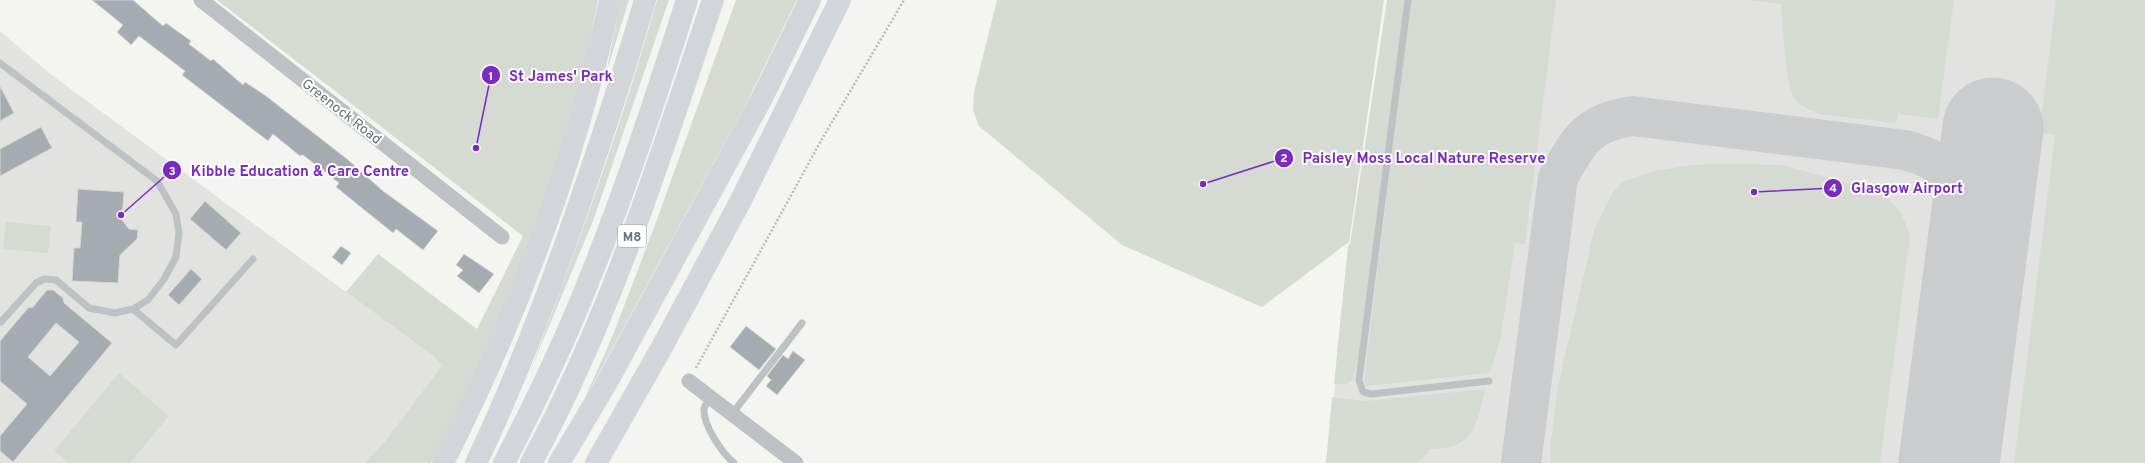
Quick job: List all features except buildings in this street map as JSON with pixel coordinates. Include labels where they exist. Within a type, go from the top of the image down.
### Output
[{"type":"highway","points":[[443,463],[499,341],[561,181],[610,0]]},
{"type":"highway","points":[[476,463],[517,372],[559,263],[626,67],[645,0]]},
{"type":"highway","name":"M8","points":[[504,463],[561,348],[587,285],[632,165],[687,0]]},
{"type":"highway","name":"M8","points":[[531,463],[569,388],[610,295],[671,124],[713,0]]},
{"type":"highway","name":"M8","points":[[671,124],[720,0]]},
{"type":"highway","points":[[559,463],[606,384],[762,98],[810,0]]},
{"type":"highway","points":[[596,463],[665,340],[738,204],[840,0]]},
{"type":"street","name":"Greenock Road","points":[[201,0],[502,238]]},
{"type":"street","points":[[689,381],[796,463]]},
{"type":"lane","points":[[1408,0],[1359,380],[1363,392],[1371,394],[1489,381]]},
{"type":"lane","points":[[0,64],[157,181],[176,214],[179,233],[176,257],[164,279],[148,300],[133,309],[115,313],[89,308],[56,280],[44,279],[36,283],[1,322]]},
{"type":"lane","points":[[133,309],[176,345],[253,259]]},
{"type":"lane","points":[[731,414],[802,324]]},
{"type":"lane","points":[[710,397],[704,408],[705,417],[712,435],[734,463]]},
{"type":"path","points":[[689,381],[822,139],[904,0]]},
{"type":"shaded area","points":[[217,0],[598,0],[585,64],[545,205],[472,387],[431,463],[365,463],[385,441],[442,365],[433,356],[346,292],[378,254],[477,329],[523,236]]},
{"type":"shaded area","points":[[621,0],[629,0],[606,73]]},
{"type":"shaded area","points":[[657,0],[669,0],[593,221],[529,374],[564,282],[613,142]]},
{"type":"shaded area","points":[[736,0],[797,0],[746,104],[584,400],[613,335],[655,225]]},
{"type":"shaded area","points":[[997,0],[1384,0],[1349,242],[1262,307],[1122,245],[979,126],[973,110],[974,92]]},
{"type":"shaded area","points":[[1387,0],[1405,0],[1358,364],[1352,380],[1347,384],[1334,384],[1348,246],[1350,244]]},
{"type":"shaded area","points":[[1390,0],[2145,0],[2145,463],[1327,463],[1335,385]]},
{"type":"shaded area","points":[[1411,0],[1556,0],[1525,244],[1515,243],[1500,341],[1490,373],[1366,386],[1364,380]]},
{"type":"shaded area","points":[[1747,0],[1954,0],[1938,119],[1898,114],[1896,123],[1820,114],[1806,108],[1794,97],[1788,80],[1781,4]]},
{"type":"shaded area","points":[[2056,0],[2145,0],[2145,463],[2014,463],[2055,135],[2039,133]]},
{"type":"shaded area","points":[[0,31],[49,73],[433,356],[442,365],[385,441],[365,463],[0,463]]},
{"type":"shaded area","points":[[1691,165],[1781,165],[1878,191],[1894,205],[1902,216],[1910,237],[1880,463],[1551,463],[1550,448],[1558,386],[1566,351],[1595,227],[1613,192],[1622,182],[1655,171]]},
{"type":"shaded area","points":[[6,222],[51,226],[48,253],[3,249]]},
{"type":"shaded area","points":[[119,373],[169,416],[130,463],[69,463],[54,451]]},
{"type":"shaded area","points":[[1485,389],[1475,425],[1464,440],[1455,445],[1444,448],[1429,449],[1428,454],[1415,463],[1326,463],[1332,397],[1362,401]]},
{"type":"taxiway","points":[[1521,463],[1558,178],[1572,154],[1586,135],[1605,123],[1633,116],[1905,150],[1936,163],[1948,172],[1958,183],[1971,210],[1978,243]]},
{"type":"runway","points":[[1949,463],[1993,128]]},
{"type":"place","name":"St James' Park","points":[[476,148]]},
{"type":"place","name":"Paisley Moss Local Nature Reserve","points":[[1203,184]]},
{"type":"place","name":"Glasgow Airport","points":[[1754,192]]},
{"type":"place","name":"Kibble Education & Care Centre","points":[[121,215]]}]
